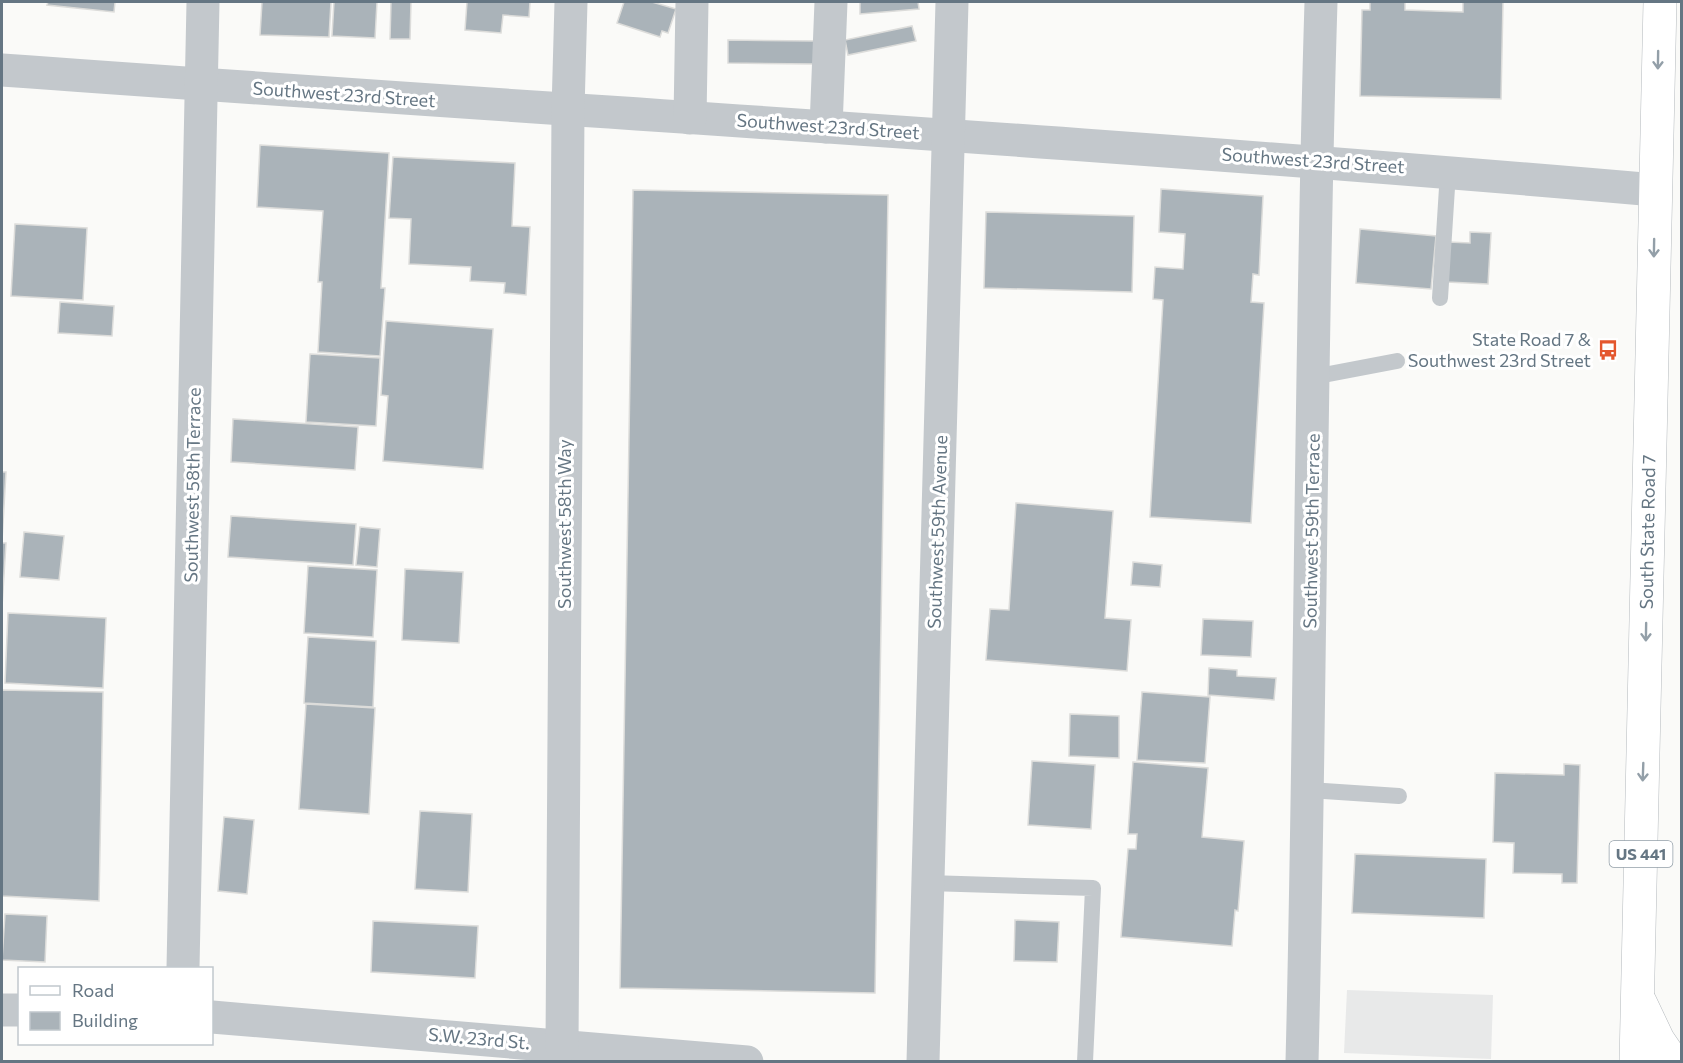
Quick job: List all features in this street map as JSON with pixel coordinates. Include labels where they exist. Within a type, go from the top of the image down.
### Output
[{"type":"main road","name":"South State Road 7","points":[[1636,1062],[1660,2]]},
{"type":"main road","points":[[1637,994],[1658,1040],[1673,1062]]},
{"type":"street","name":"Southwest 58th Terrace","points":[[183,967],[203,2]]},
{"type":"street","name":"Southwest 58th Way","points":[[562,1046],[567,110],[571,2]]},
{"type":"street","points":[[690,117],[692,2]]},
{"type":"street","points":[[826,127],[831,2]]},
{"type":"street","name":"Southwest 59th Avenue","points":[[923,1062],[952,2]]},
{"type":"street","name":"Southwest 59th Terrace","points":[[1302,1062],[1309,790],[1316,162],[1321,2]]},
{"type":"street","name":"Southwest 23rd Street","points":[[2,70],[201,86],[949,134],[1655,190]]},
{"type":"street","points":[[2,1010],[18,1010]]},
{"type":"street","name":"S.W. 23rd St.","points":[[213,1017],[747,1062]]},
{"type":"lane","points":[[1440,298],[1448,172]]},
{"type":"lane","points":[[1313,377],[1397,361]]},
{"type":"lane","points":[[1309,790],[1399,796]]},
{"type":"lane","points":[[928,883],[1093,888],[1085,1062]]},
{"type":"shaded area","points":[[1347,990],[1493,995],[1491,1059],[1344,1053]]},
{"type":"building","points":[[48,2],[115,2],[114,12],[47,5]]},
{"type":"building","points":[[262,2],[331,2],[329,37],[260,35]]},
{"type":"building","points":[[334,2],[377,2],[375,38],[332,36]]},
{"type":"building","points":[[391,2],[411,2],[410,39],[390,39]]},
{"type":"building","points":[[467,2],[530,2],[529,17],[503,15],[501,33],[465,30]]},
{"type":"building","points":[[624,2],[652,2],[676,9],[668,33],[662,31],[660,37],[617,23]]},
{"type":"building","points":[[860,2],[918,2],[919,9],[860,14]]},
{"type":"building","points":[[1370,2],[1405,2],[1405,10],[1463,12],[1463,2],[1503,2],[1501,99],[1360,96],[1362,10],[1370,10]]},
{"type":"building","points":[[912,26],[916,41],[848,55],[845,40]]},
{"type":"building","points":[[728,40],[816,41],[816,64],[728,63]]},
{"type":"building","points":[[260,145],[389,153],[381,288],[385,288],[380,356],[318,352],[322,282],[318,282],[323,211],[257,207]]},
{"type":"building","points":[[393,157],[515,163],[512,226],[530,227],[526,295],[504,293],[505,283],[470,281],[471,267],[409,264],[411,219],[389,218]]},
{"type":"building","points":[[1161,189],[1263,196],[1259,275],[1253,274],[1251,302],[1264,303],[1251,523],[1150,517],[1163,300],[1153,299],[1155,267],[1183,269],[1185,234],[1159,232]]},
{"type":"building","points":[[633,190],[888,195],[875,993],[620,988]]},
{"type":"building","points":[[986,212],[1134,216],[1132,292],[984,288]]},
{"type":"building","points":[[15,224],[87,228],[83,300],[11,296]]},
{"type":"building","points":[[1360,229],[1436,236],[1431,289],[1356,283]]},
{"type":"building","points":[[1470,232],[1491,233],[1488,284],[1447,282],[1449,242],[1470,243]]},
{"type":"building","points":[[60,302],[114,306],[112,336],[58,333]]},
{"type":"building","points":[[386,321],[493,329],[483,469],[383,461],[388,396],[381,395]]},
{"type":"building","points":[[310,354],[380,358],[376,426],[306,422]]},
{"type":"building","points":[[233,419],[358,427],[355,470],[231,462]]},
{"type":"building","points":[[2,472],[6,472],[2,541]]},
{"type":"building","points":[[1016,503],[1113,511],[1105,618],[1131,620],[1127,671],[986,660],[990,609],[1009,610]]},
{"type":"building","points":[[231,516],[356,524],[353,565],[228,557]]},
{"type":"building","points":[[360,527],[380,529],[377,567],[356,565]]},
{"type":"building","points":[[24,532],[64,536],[59,580],[20,577]]},
{"type":"building","points":[[2,543],[6,543],[2,607]]},
{"type":"building","points":[[1133,562],[1162,565],[1160,587],[1131,585]]},
{"type":"building","points":[[308,566],[377,570],[373,637],[304,633]]},
{"type":"building","points":[[405,569],[463,572],[459,643],[402,640]]},
{"type":"building","points":[[8,613],[106,618],[103,688],[5,683]]},
{"type":"building","points":[[1203,619],[1253,621],[1251,657],[1201,655]]},
{"type":"building","points":[[308,637],[376,641],[373,707],[304,703]]},
{"type":"building","points":[[1209,668],[1237,670],[1237,676],[1276,678],[1274,700],[1208,695]]},
{"type":"building","points":[[2,690],[103,692],[99,901],[2,896]]},
{"type":"building","points":[[1142,692],[1210,697],[1205,763],[1137,760]]},
{"type":"building","points":[[306,704],[375,708],[369,814],[299,809]]},
{"type":"building","points":[[1070,714],[1119,716],[1119,758],[1069,756]]},
{"type":"building","points":[[1032,761],[1095,765],[1091,829],[1028,825]]},
{"type":"building","points":[[1133,762],[1208,768],[1202,837],[1244,841],[1238,911],[1235,910],[1232,946],[1121,937],[1128,849],[1136,849],[1137,834],[1128,834]]},
{"type":"building","points":[[1564,764],[1580,765],[1577,883],[1562,883],[1562,874],[1513,873],[1514,843],[1493,842],[1495,773],[1564,775]]},
{"type":"building","points":[[420,811],[472,814],[468,892],[415,889]]},
{"type":"building","points":[[224,817],[254,820],[247,894],[218,891]]},
{"type":"building","points":[[1355,854],[1486,859],[1484,918],[1352,913]]},
{"type":"building","points":[[5,914],[47,916],[45,962],[2,960]]},
{"type":"building","points":[[1015,920],[1059,922],[1057,962],[1014,961]]},
{"type":"building","points":[[373,921],[478,926],[475,978],[371,972]]},
{"type":"place","name":"State Road 7 & Southwest 23rd Street","points":[[1608,350]]}]
